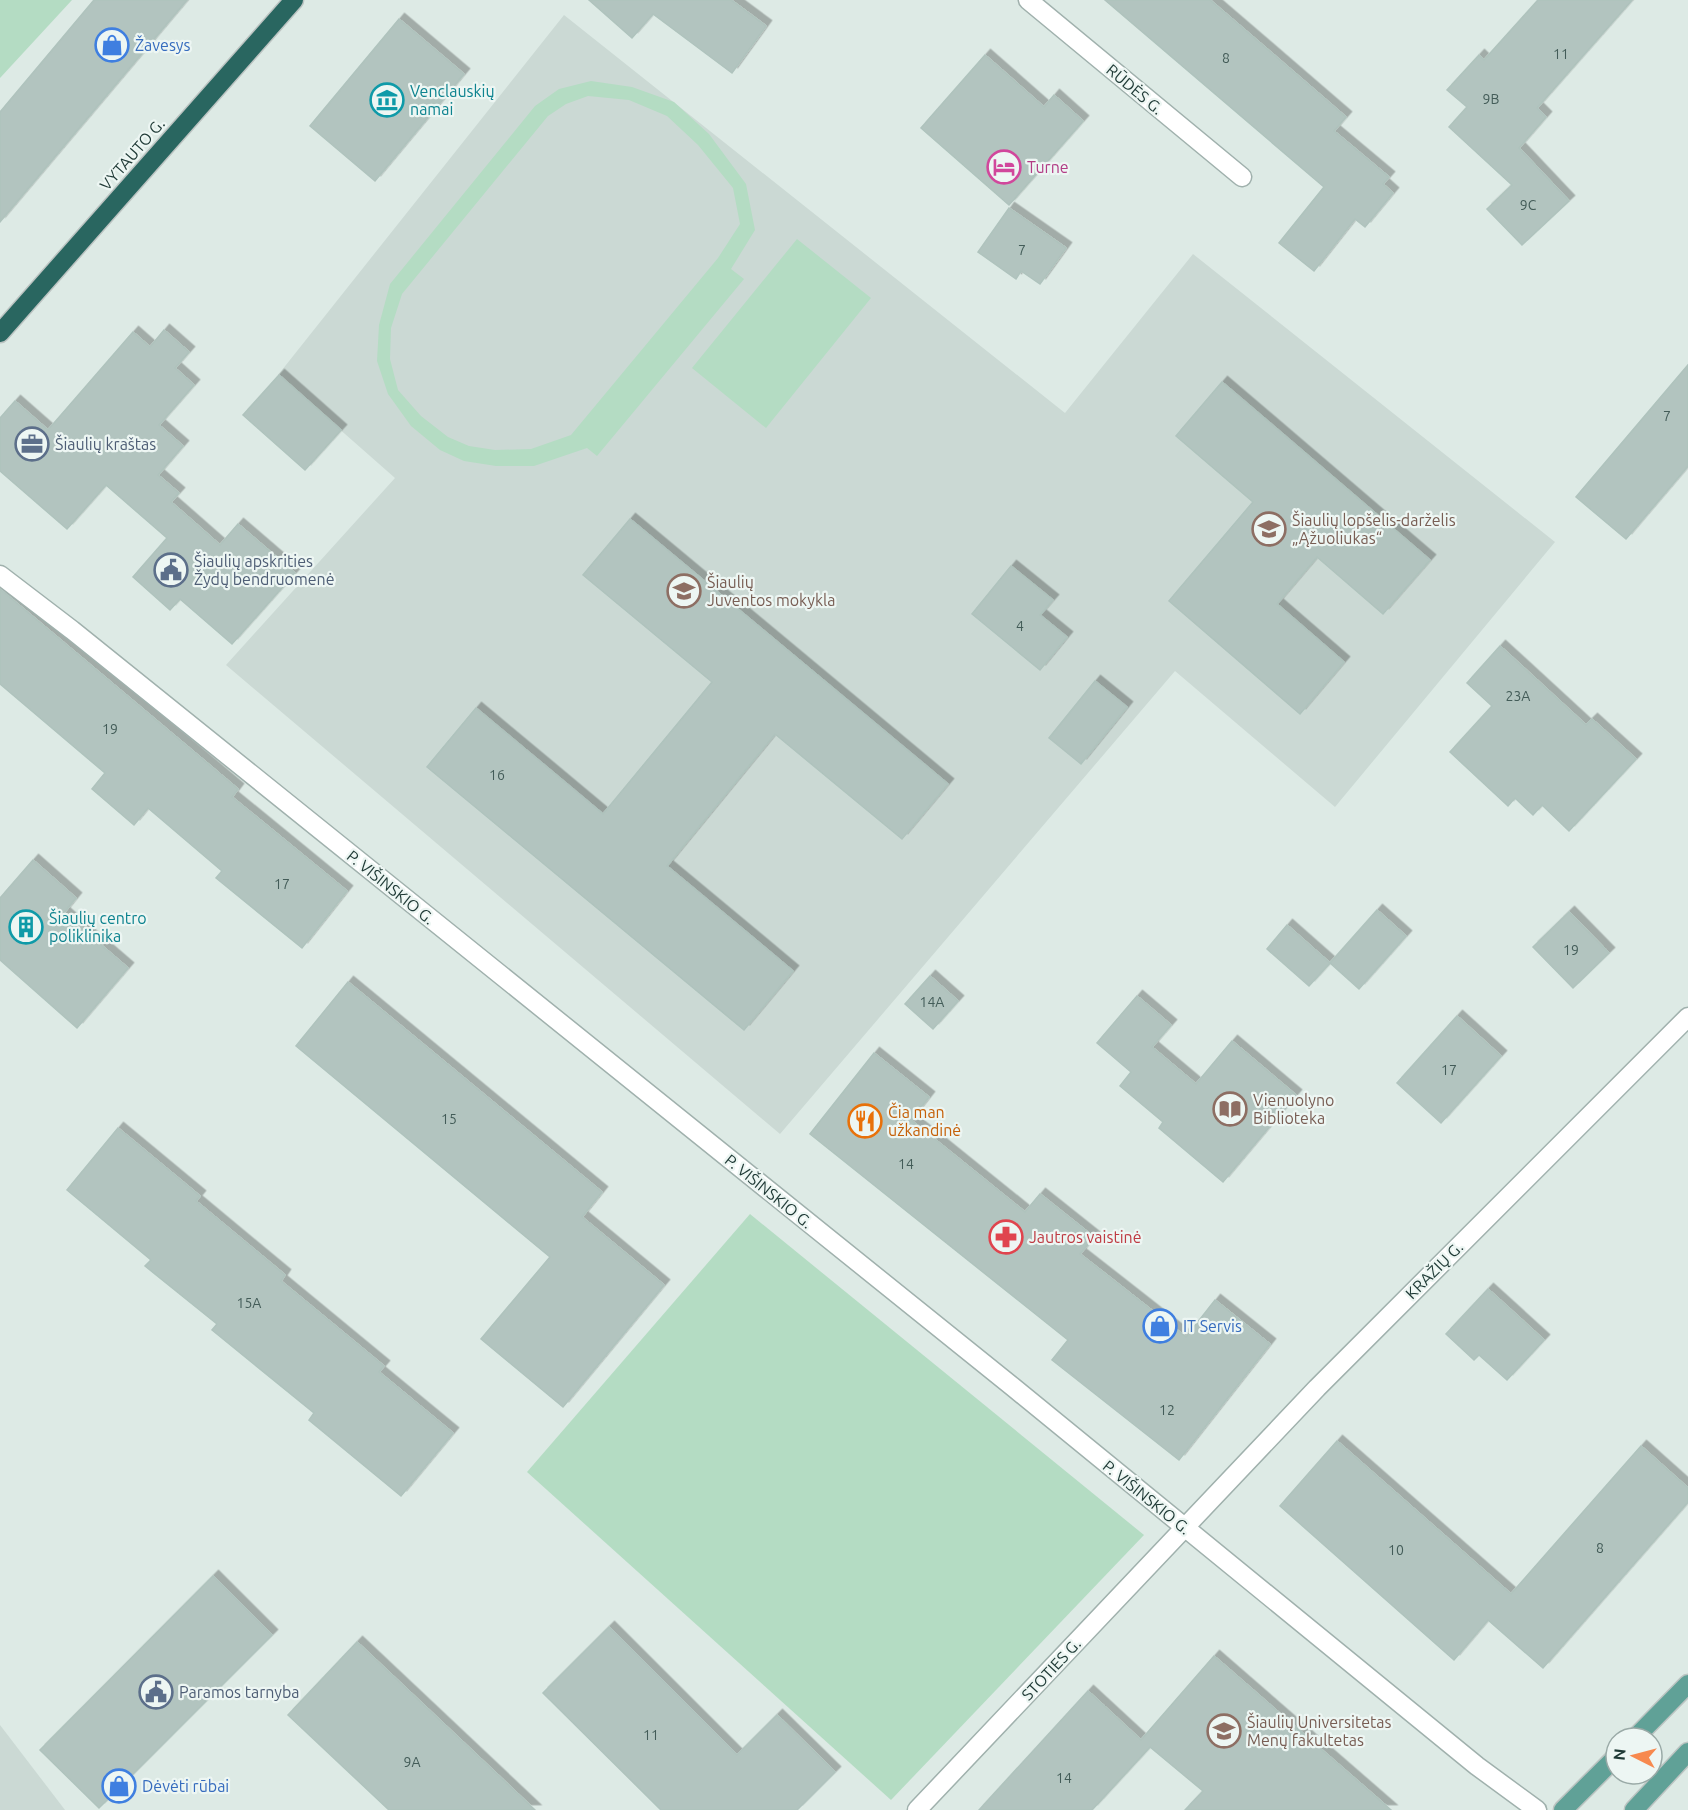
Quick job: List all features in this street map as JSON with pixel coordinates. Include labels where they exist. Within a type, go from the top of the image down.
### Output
[{"type":"highway","name":"VYTAUTO G.","points":[[0,333],[294,0]]},
{"type":"main road","points":[[1647,1726],[1688,1684]]},
{"type":"main road","points":[[1634,1810],[1688,1752]]},
{"type":"main road","points":[[1563,1810],[1604,1769]]},
{"type":"street","name":"RŪDĖS G.","points":[[1028,0],[1242,177]]},
{"type":"street","name":"P. VIŠINSKIO G.","points":[[0,575],[125,672],[1032,1402],[1477,1766],[1537,1810]]},
{"type":"street","name":"KRAŽIŲ G.","points":[[1184,1528],[1317,1388],[1688,1017]]},
{"type":"street","name":"STOTIES G.","points":[[917,1810],[1184,1528]]},
{"type":"shaded area","name":"Šiaulių Juventos mokykla","points":[[564,15],[1065,413],[1193,254],[1555,542],[1335,807],[1175,671],[780,1134],[226,665],[395,478],[278,375]]},
{"type":"shaded area","points":[[0,1725],[65,1810],[0,1810]]},
{"type":"green space","points":[[0,0],[72,0],[0,78]]},
{"type":"green space","points":[[591,81],[632,87],[674,102],[709,134],[746,184],[755,230],[731,269],[744,279],[597,456],[587,448],[534,466],[496,466],[464,461],[440,450],[411,426],[388,394],[377,361],[379,325],[390,284],[535,106],[559,89]],"holes":[[[588,96],[629,100],[667,116],[698,145],[733,188],[740,224],[718,258],[571,435],[531,449],[495,450],[469,446],[448,437],[421,416],[398,390],[390,359],[391,328],[402,294],[548,116],[566,104]]]},
{"type":"green space","points":[[797,239],[871,298],[766,428],[692,368]]},
{"type":"green space","points":[[750,1214],[1144,1535],[891,1800],[527,1472]]},
{"type":"building","points":[[94,0],[187,0],[0,222],[0,112]]},
{"type":"building","points":[[589,0],[731,0],[766,26],[732,73],[653,14],[632,38]]},
{"type":"building","points":[[1105,0],[1210,0],[1346,117],[1334,131],[1389,177],[1383,184],[1393,193],[1365,227],[1355,219],[1314,271],[1279,243],[1324,187]]},
{"type":"building","points":[[1538,0],[1632,0],[1537,108],[1546,117],[1519,148],[1569,201],[1522,245],[1487,209],[1512,185],[1449,127],[1467,107],[1447,90],[1479,55],[1484,60]]},
{"type":"building","name":"Venclauskių namai","points":[[399,19],[464,74],[375,181],[310,126]]},
{"type":"building","name":"Turne","points":[[985,55],[1044,107],[1054,95],[1083,121],[1009,205],[921,128]]},
{"type":"building","points":[[1009,208],[1066,248],[1040,284],[1021,271],[1016,279],[978,252]]},
{"type":"building","points":[[164,330],[189,352],[175,368],[194,385],[159,425],[183,446],[158,475],[179,493],[171,502],[220,545],[238,524],[295,573],[232,644],[180,599],[170,610],[133,577],[167,538],[106,485],[67,529],[0,471],[0,418],[15,401],[48,430],[133,332],[150,347]]},
{"type":"building","points":[[1688,365],[1688,466],[1626,539],[1576,497]]},
{"type":"building","points":[[279,375],[341,430],[305,470],[243,415]]},
{"type":"building","points":[[1222,382],[1430,560],[1383,614],[1317,557],[1277,604],[1344,662],[1300,714],[1169,601],[1253,502],[1176,436]]},
{"type":"building","points":[[630,519],[948,784],[902,839],[775,734],[667,866],[793,971],[744,1030],[427,767],[476,708],[603,814],[712,682],[583,575]]},
{"type":"building","points":[[1011,566],[1053,600],[1040,615],[1067,637],[1040,670],[972,614]]},
{"type":"building","points":[[0,589],[238,789],[232,797],[347,891],[302,948],[216,878],[222,871],[148,808],[134,825],[92,789],[105,773],[0,684]]},
{"type":"building","points":[[1500,646],[1586,725],[1592,719],[1636,759],[1569,831],[1542,805],[1533,815],[1515,798],[1508,806],[1450,752],[1492,706],[1467,683]]},
{"type":"building","points":[[1095,681],[1127,707],[1081,764],[1049,738]]},
{"type":"building","points":[[33,860],[76,898],[64,913],[128,968],[77,1028],[0,960],[0,898]]},
{"type":"building","points":[[1377,910],[1406,936],[1359,989],[1330,963]]},
{"type":"building","points":[[1569,912],[1609,953],[1573,988],[1533,947]]},
{"type":"building","points":[[1287,925],[1330,963],[1309,986],[1267,949]]},
{"type":"building","points":[[930,976],[958,1001],[933,1029],[905,1004]]},
{"type":"building","points":[[348,982],[602,1192],[582,1217],[664,1285],[563,1407],[481,1339],[550,1257],[296,1046]]},
{"type":"building","name":"Vienuolyno Biblioteka","points":[[1137,996],[1171,1025],[1152,1047],[1196,1084],[1232,1041],[1296,1095],[1223,1182],[1159,1128],[1163,1122],[1120,1086],[1131,1072],[1097,1043]]},
{"type":"building","points":[[1457,1016],[1501,1056],[1441,1123],[1397,1083]]},
{"type":"building","points":[[874,1053],[929,1097],[911,1120],[1025,1212],[1040,1194],[1094,1237],[1080,1254],[1186,1337],[1215,1300],[1270,1344],[1179,1460],[1052,1360],[1068,1340],[810,1134]]},
{"type":"building","points":[[118,1128],[200,1196],[196,1201],[285,1275],[281,1281],[384,1366],[379,1372],[453,1433],[401,1496],[309,1420],[314,1413],[212,1330],[217,1324],[145,1266],[151,1260],[67,1190]]},
{"type":"building","points":[[1488,1289],[1544,1340],[1507,1380],[1479,1355],[1474,1360],[1446,1334]]},
{"type":"building","points":[[1337,1441],[1511,1594],[1641,1446],[1688,1488],[1688,1502],[1543,1668],[1488,1620],[1454,1660],[1280,1506]]},
{"type":"building","name":"Paramos tarnyba","points":[[213,1576],[272,1635],[99,1808],[40,1750]]},
{"type":"building","points":[[609,1627],[737,1755],[777,1715],[835,1772],[797,1810],[661,1810],[543,1693]]},
{"type":"building","points":[[357,1642],[535,1810],[389,1810],[288,1715]]},
{"type":"building","name":"Šiaulių Universitetas Menų fakultetas","points":[[1214,1656],[1391,1810],[1185,1810],[1203,1791],[1150,1747],[1092,1810],[979,1810],[1088,1691],[1141,1740]]},
{"type":"place","name":"Žavesys","points":[[112,45]]},
{"type":"place","name":"Venclauskių namai","points":[[387,100]]},
{"type":"place","name":"Turne","points":[[1004,167]]},
{"type":"place","name":"Šiaulių kraštas","points":[[32,444]]},
{"type":"place","name":"Šiaulių lopšelis-darželis „Ąžuoliukas“","points":[[1269,529]]},
{"type":"place","name":"Šiaulių apskrities Žydų bendruomenė","points":[[171,570]]},
{"type":"place","name":"Šiaulių Juventos mokykla","points":[[684,591]]},
{"type":"place","name":"Šiaulių centro poliklinika","points":[[26,927]]},
{"type":"place","name":"Vienuolyno Biblioteka","points":[[1230,1109]]},
{"type":"place","name":"Čia man užkandinė","points":[[865,1121]]},
{"type":"place","name":"Jautros vaistinė","points":[[1006,1237]]},
{"type":"place","name":"IT Servis","points":[[1160,1326]]},
{"type":"place","name":"Paramos tarnyba","points":[[156,1692]]},
{"type":"place","name":"Šiaulių Universitetas Menų fakultetas","points":[[1224,1731]]},
{"type":"place","name":"Dėvėti rūbai","points":[[119,1786]]}]
